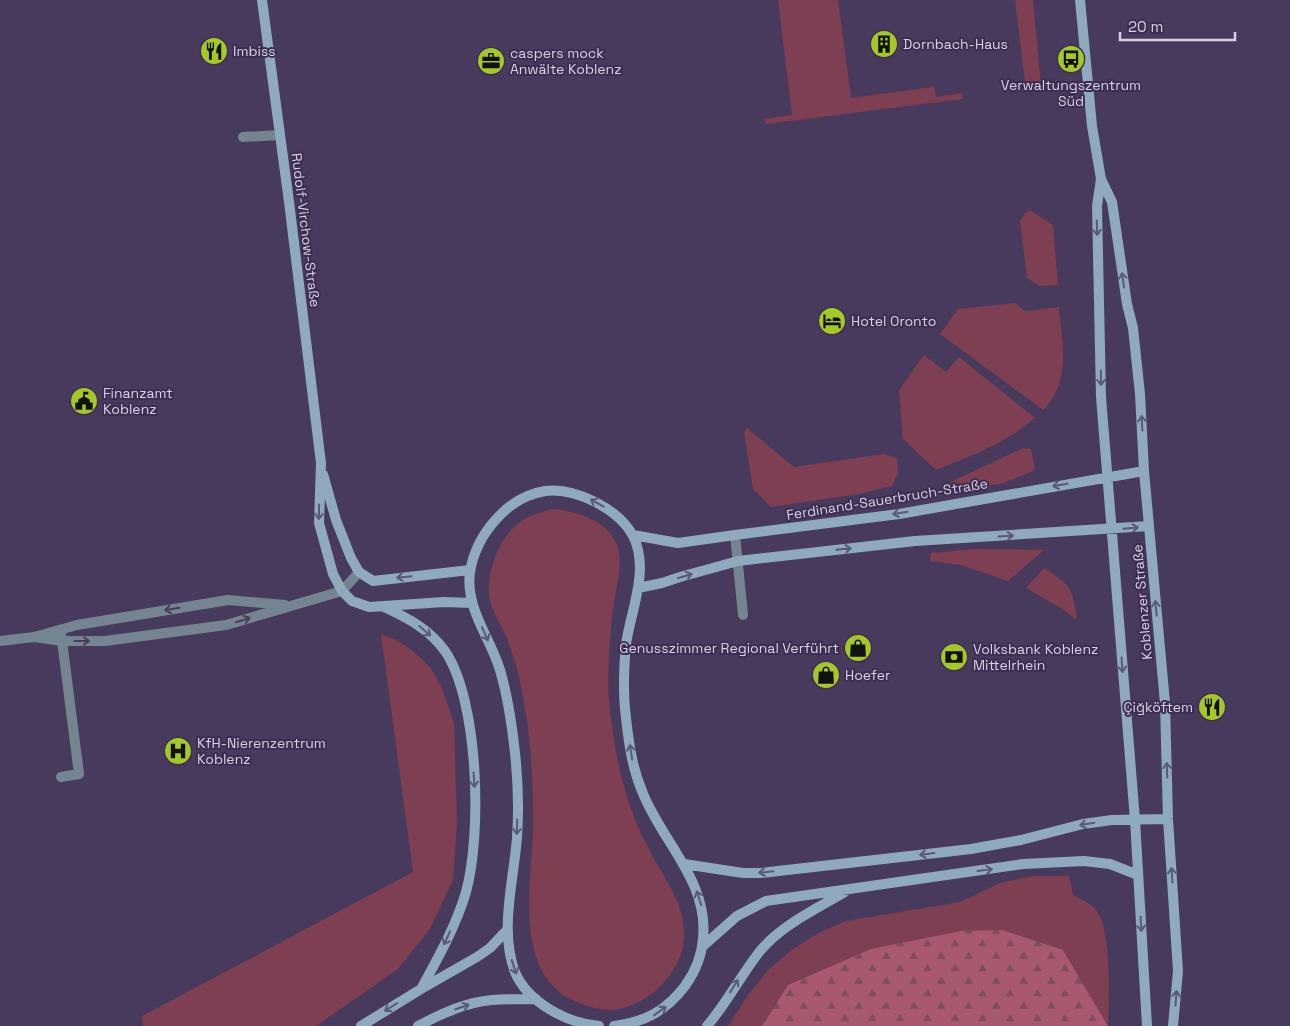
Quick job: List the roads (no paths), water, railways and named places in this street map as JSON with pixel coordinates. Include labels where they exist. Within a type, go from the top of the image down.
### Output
[{"type":"street","name":"Rudolf-Virchow-Straße","points":[[262,0],[320,464],[319,523],[333,574],[342,592]]},
{"type":"street","name":"Koblenzer Straße","points":[[1080,0],[1092,126],[1100,179],[1097,206],[1101,397],[1135,820],[1147,1026]]},
{"type":"street","points":[[242,137],[280,135]]},
{"type":"street","name":"Koblenzer Straße","points":[[1100,179],[1112,202],[1127,304],[1133,328],[1140,394],[1144,471],[1165,703],[1168,818],[1178,971],[1173,1026]]},
{"type":"street","name":"Rudolf-Virchow-Straße","points":[[320,464],[336,520],[351,558],[359,572]]},
{"type":"street","name":"Ferdinand-Sauerbruch-Straße","points":[[633,535],[678,542],[735,536],[899,514],[1144,471]]},
{"type":"street","points":[[599,1026],[575,1021],[553,1011],[523,987],[516,975],[508,929],[510,890],[517,835],[518,784],[515,754],[509,710],[500,667],[472,603],[469,588],[470,570],[476,553],[485,534],[496,519],[525,497],[543,491],[557,490],[592,500],[619,518],[633,535],[638,547],[640,564],[638,588],[631,615],[624,668],[624,697],[633,764],[652,814],[684,864],[701,902],[704,917],[703,946],[699,960],[690,979],[677,996],[652,1016],[643,1020],[614,1026]]},
{"type":"street","points":[[638,588],[662,583],[738,560],[915,541],[1149,526]]},
{"type":"street","points":[[735,536],[743,615]]},
{"type":"street","points":[[34,637],[62,641],[105,641],[226,625],[290,605],[305,603],[342,592],[359,572],[373,581],[470,570]]},
{"type":"street","points":[[342,592],[352,601],[369,607],[444,602],[472,603]]},
{"type":"street","points":[[0,641],[34,637],[61,629],[228,600],[290,605]]},
{"type":"street","points":[[383,607],[410,619],[428,633],[444,651],[454,667],[462,686],[473,757],[475,819],[471,868],[466,894],[454,923],[421,989]]},
{"type":"street","points":[[61,629],[79,774],[61,777]]},
{"type":"street","points":[[684,864],[743,874],[761,873],[971,849],[1021,840],[1083,824],[1112,820],[1168,818]]},
{"type":"street","points":[[703,946],[737,916],[766,902],[1023,864],[1084,861],[1110,864],[1138,875]]},
{"type":"street","points":[[707,1026],[717,1014],[740,977],[773,938],[850,889]]},
{"type":"street","points":[[361,1026],[477,957],[490,948],[508,929]]},
{"type":"street","points":[[418,1026],[432,1018],[472,1004],[492,1000],[536,998]]},
{"type":"place","name":"Dornbach-Haus","points":[[884,44]]},
{"type":"place","name":"Imbiss","points":[[214,51]]},
{"type":"place","name":"Verwaltungszentrum Süd","points":[[1071,59]]},
{"type":"place","name":"caspers mock Anwälte Koblenz","points":[[491,61]]},
{"type":"place","name":"Hotel Oronto","points":[[832,321]]},
{"type":"place","name":"Finanzamt Koblenz","points":[[84,401]]},
{"type":"place","name":"Genusszimmer Regional Verführt","points":[[858,648]]},
{"type":"place","name":"Volksbank Koblenz Mittelrhein","points":[[954,657]]},
{"type":"place","name":"Hoefer","points":[[826,675]]},
{"type":"place","name":"Çiğköftem","points":[[1212,707]]},
{"type":"place","name":"KfH-Nierenzentrum Koblenz","points":[[178,751]]}]
